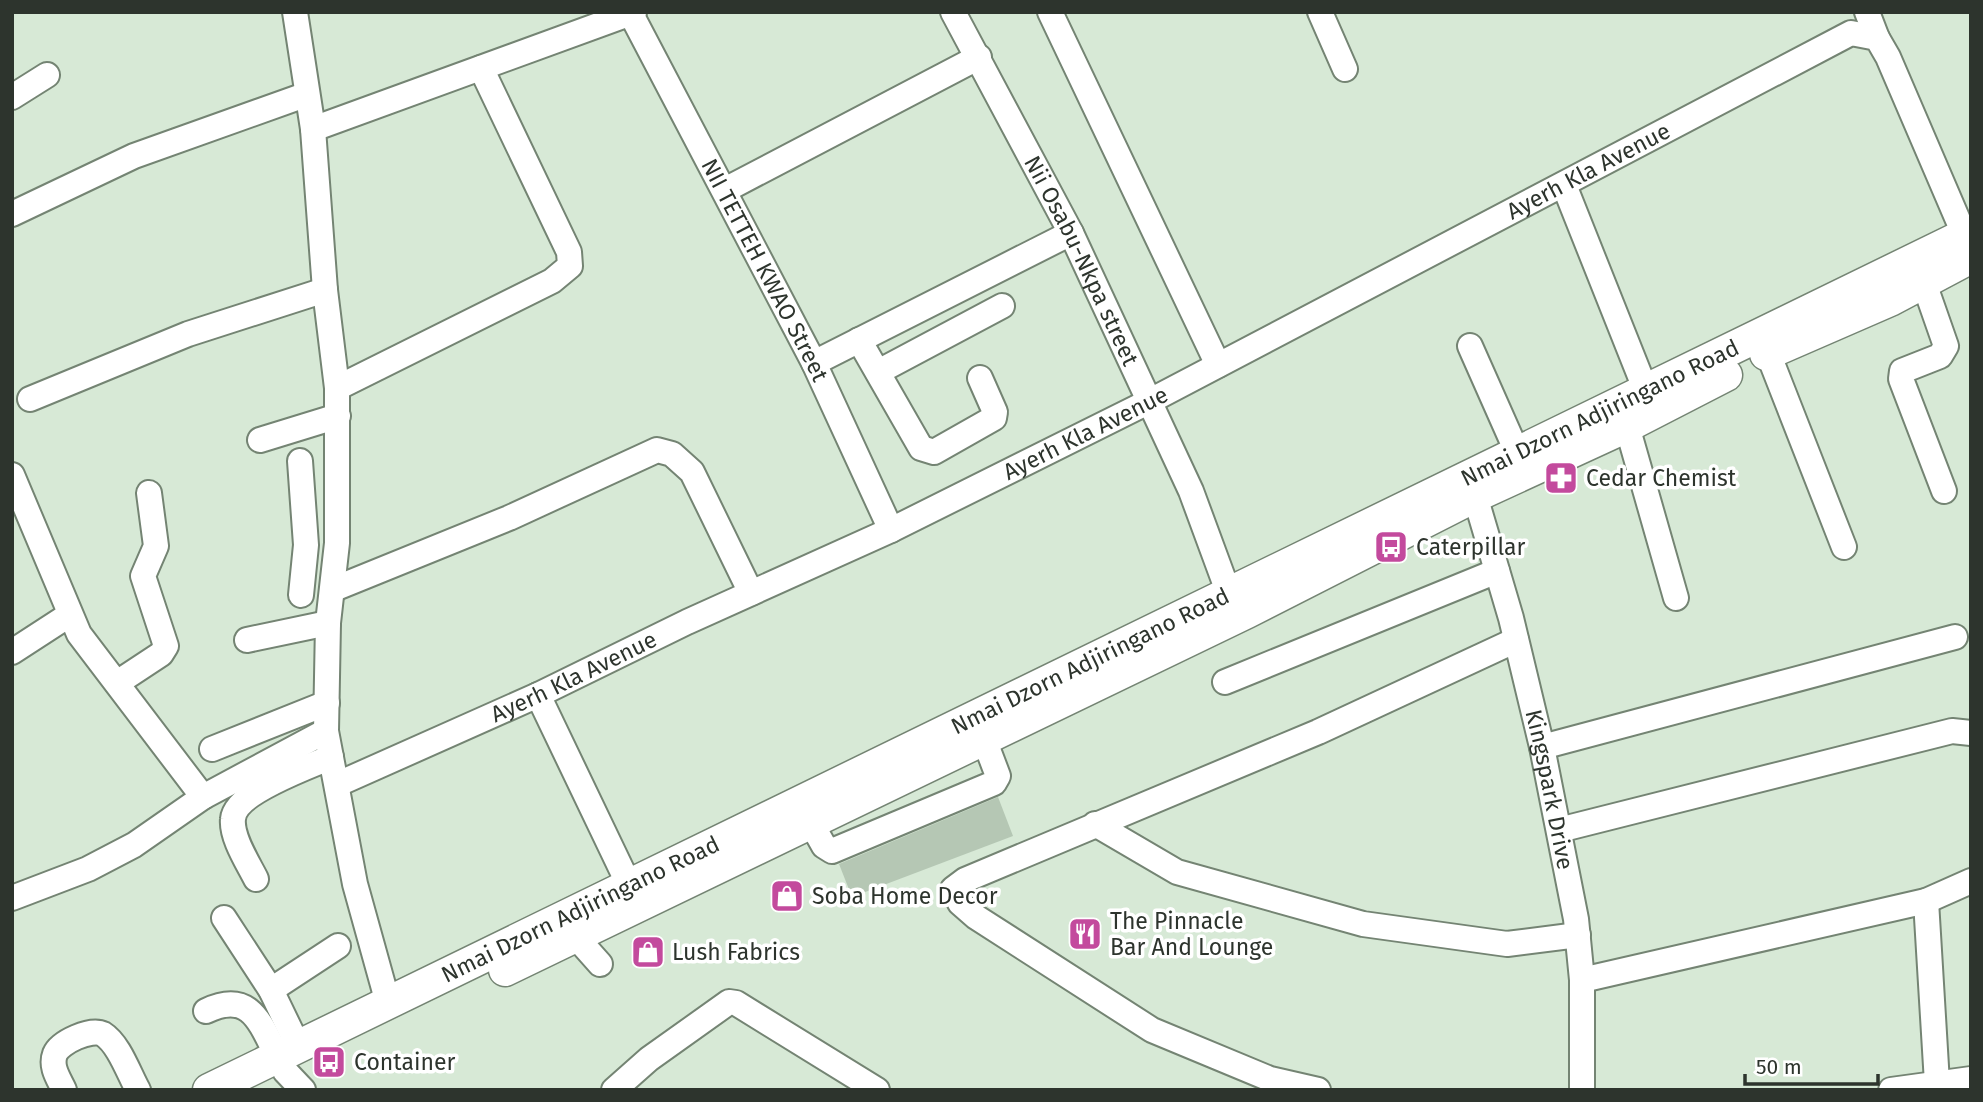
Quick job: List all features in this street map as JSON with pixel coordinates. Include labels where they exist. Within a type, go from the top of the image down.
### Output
[{"type":"main road","name":"Nmai Dzorn Adjiringano Road","points":[[209,1090],[291,1066],[388,1003],[629,886],[789,826],[984,739],[1475,496],[1627,426],[1768,353],[1924,283],[1969,241]]},
{"type":"main road","name":"Nmai Dzorn Adjiringano Road","points":[[247,1090],[291,1066],[576,937],[1229,594],[1517,452],[1969,241]]},
{"type":"street","points":[[295,12],[305,95],[313,129],[325,290],[337,388],[337,542],[334,589],[328,623],[326,731],[355,884],[388,1003]]},
{"type":"street","name":"Nii Osabu-Nkpa street","points":[[953,12],[1070,233],[1150,401],[1191,491],[1229,594]]},
{"type":"street","points":[[1050,12],[1218,365]]},
{"type":"street","points":[[1320,12],[1345,69]]},
{"type":"street","points":[[1867,12],[1969,241]]},
{"type":"street","points":[[313,129],[633,13]]},
{"type":"street","name":"NII TETTEH KWAO Street","points":[[633,13],[814,363],[891,530]]},
{"type":"street","name":"Ayerh Kla Avenue","points":[[338,784],[538,695],[751,593],[891,530],[1150,401],[1851,33],[1877,38]]},
{"type":"street","points":[[725,190],[979,57]]},
{"type":"street","points":[[337,388],[552,281],[570,266],[569,252],[481,68]]},
{"type":"street","points":[[12,97],[47,75]]},
{"type":"street","points":[[12,214],[134,156],[305,95]]},
{"type":"street","points":[[1564,185],[1646,390]]},
{"type":"street","points":[[814,363],[1070,233]]},
{"type":"street","points":[[1924,283],[1946,346],[1940,356],[1907,367],[1902,371],[1901,379],[1944,491]]},
{"type":"street","points":[[30,399],[187,334],[325,290]]},
{"type":"street","points":[[878,372],[1002,306]]},
{"type":"street","points":[[859,340],[921,448],[927,452],[934,452],[994,418],[995,412],[980,378]]},
{"type":"street","points":[[1470,346],[1517,452]]},
{"type":"street","points":[[1768,353],[1844,547]]},
{"type":"street","points":[[260,440],[338,416]]},
{"type":"street","points":[[1627,426],[1676,598]]},
{"type":"street","points":[[334,589],[509,518],[657,450],[682,460],[692,472],[751,593]]},
{"type":"street","points":[[300,461],[306,545],[301,595]]},
{"type":"street","points":[[12,475],[56,575],[69,615],[203,797]]},
{"type":"street","points":[[117,683],[161,654],[166,646],[143,576],[156,545],[149,493]]},
{"type":"street","name":"Kingspark Drive","points":[[1475,496],[1516,640],[1559,830],[1578,936],[1582,980],[1582,1090]]},
{"type":"street","points":[[306,545],[337,542]]},
{"type":"street","points":[[1225,682],[1497,571]]},
{"type":"street","points":[[12,652],[69,615]]},
{"type":"street","points":[[247,640],[328,623]]},
{"type":"street","points":[[1542,747],[1955,637]]},
{"type":"street","points":[[1318,1090],[1270,1079],[1152,1030],[976,916],[956,896],[953,889],[956,884],[1095,824],[1318,732],[1516,640]]},
{"type":"street","points":[[538,695],[629,886]]},
{"type":"street","points":[[212,749],[327,703]]},
{"type":"street","points":[[12,898],[88,869],[134,845],[203,797],[326,731]]},
{"type":"street","points":[[1559,830],[1952,731],[1971,733]]},
{"type":"street","points":[[789,826],[832,851],[994,783],[998,776],[984,739]]},
{"type":"street","points":[[256,879],[234,829],[235,810],[242,802],[271,784],[331,757]]},
{"type":"street","points":[[1095,824],[1177,872],[1363,924],[1507,944],[1578,936]]},
{"type":"street","points":[[1582,980],[1926,901],[1971,881]]},
{"type":"street","points":[[1926,901],[1937,1083]]},
{"type":"street","points":[[224,918],[271,990],[291,1066]]},
{"type":"street","points":[[576,937],[600,964]]},
{"type":"street","points":[[271,990],[338,946]]},
{"type":"street","points":[[206,1011],[223,1003],[233,1002],[244,1007],[262,1026],[291,1066]]},
{"type":"street","points":[[614,1090],[649,1059],[729,1002],[736,1003],[877,1090]]},
{"type":"street","points":[[64,1090],[54,1069],[55,1054],[61,1046],[91,1032],[102,1034],[111,1043],[130,1087]]},
{"type":"street","points":[[1891,1090],[1971,1079]]},
{"type":"building","points":[[998,797],[1013,836],[852,897],[839,864]]},
{"type":"place","name":"Cedar Chemist","points":[[1561,478]]},
{"type":"place","name":"Caterpillar","points":[[1391,547]]},
{"type":"place","name":"Soba Home Decor","points":[[787,896]]},
{"type":"place","name":"The Pinnacle Bar And Lounge","points":[[1085,934]]},
{"type":"place","name":"Lush Fabrics","points":[[648,952]]},
{"type":"place","name":"Container","points":[[329,1062]]}]
